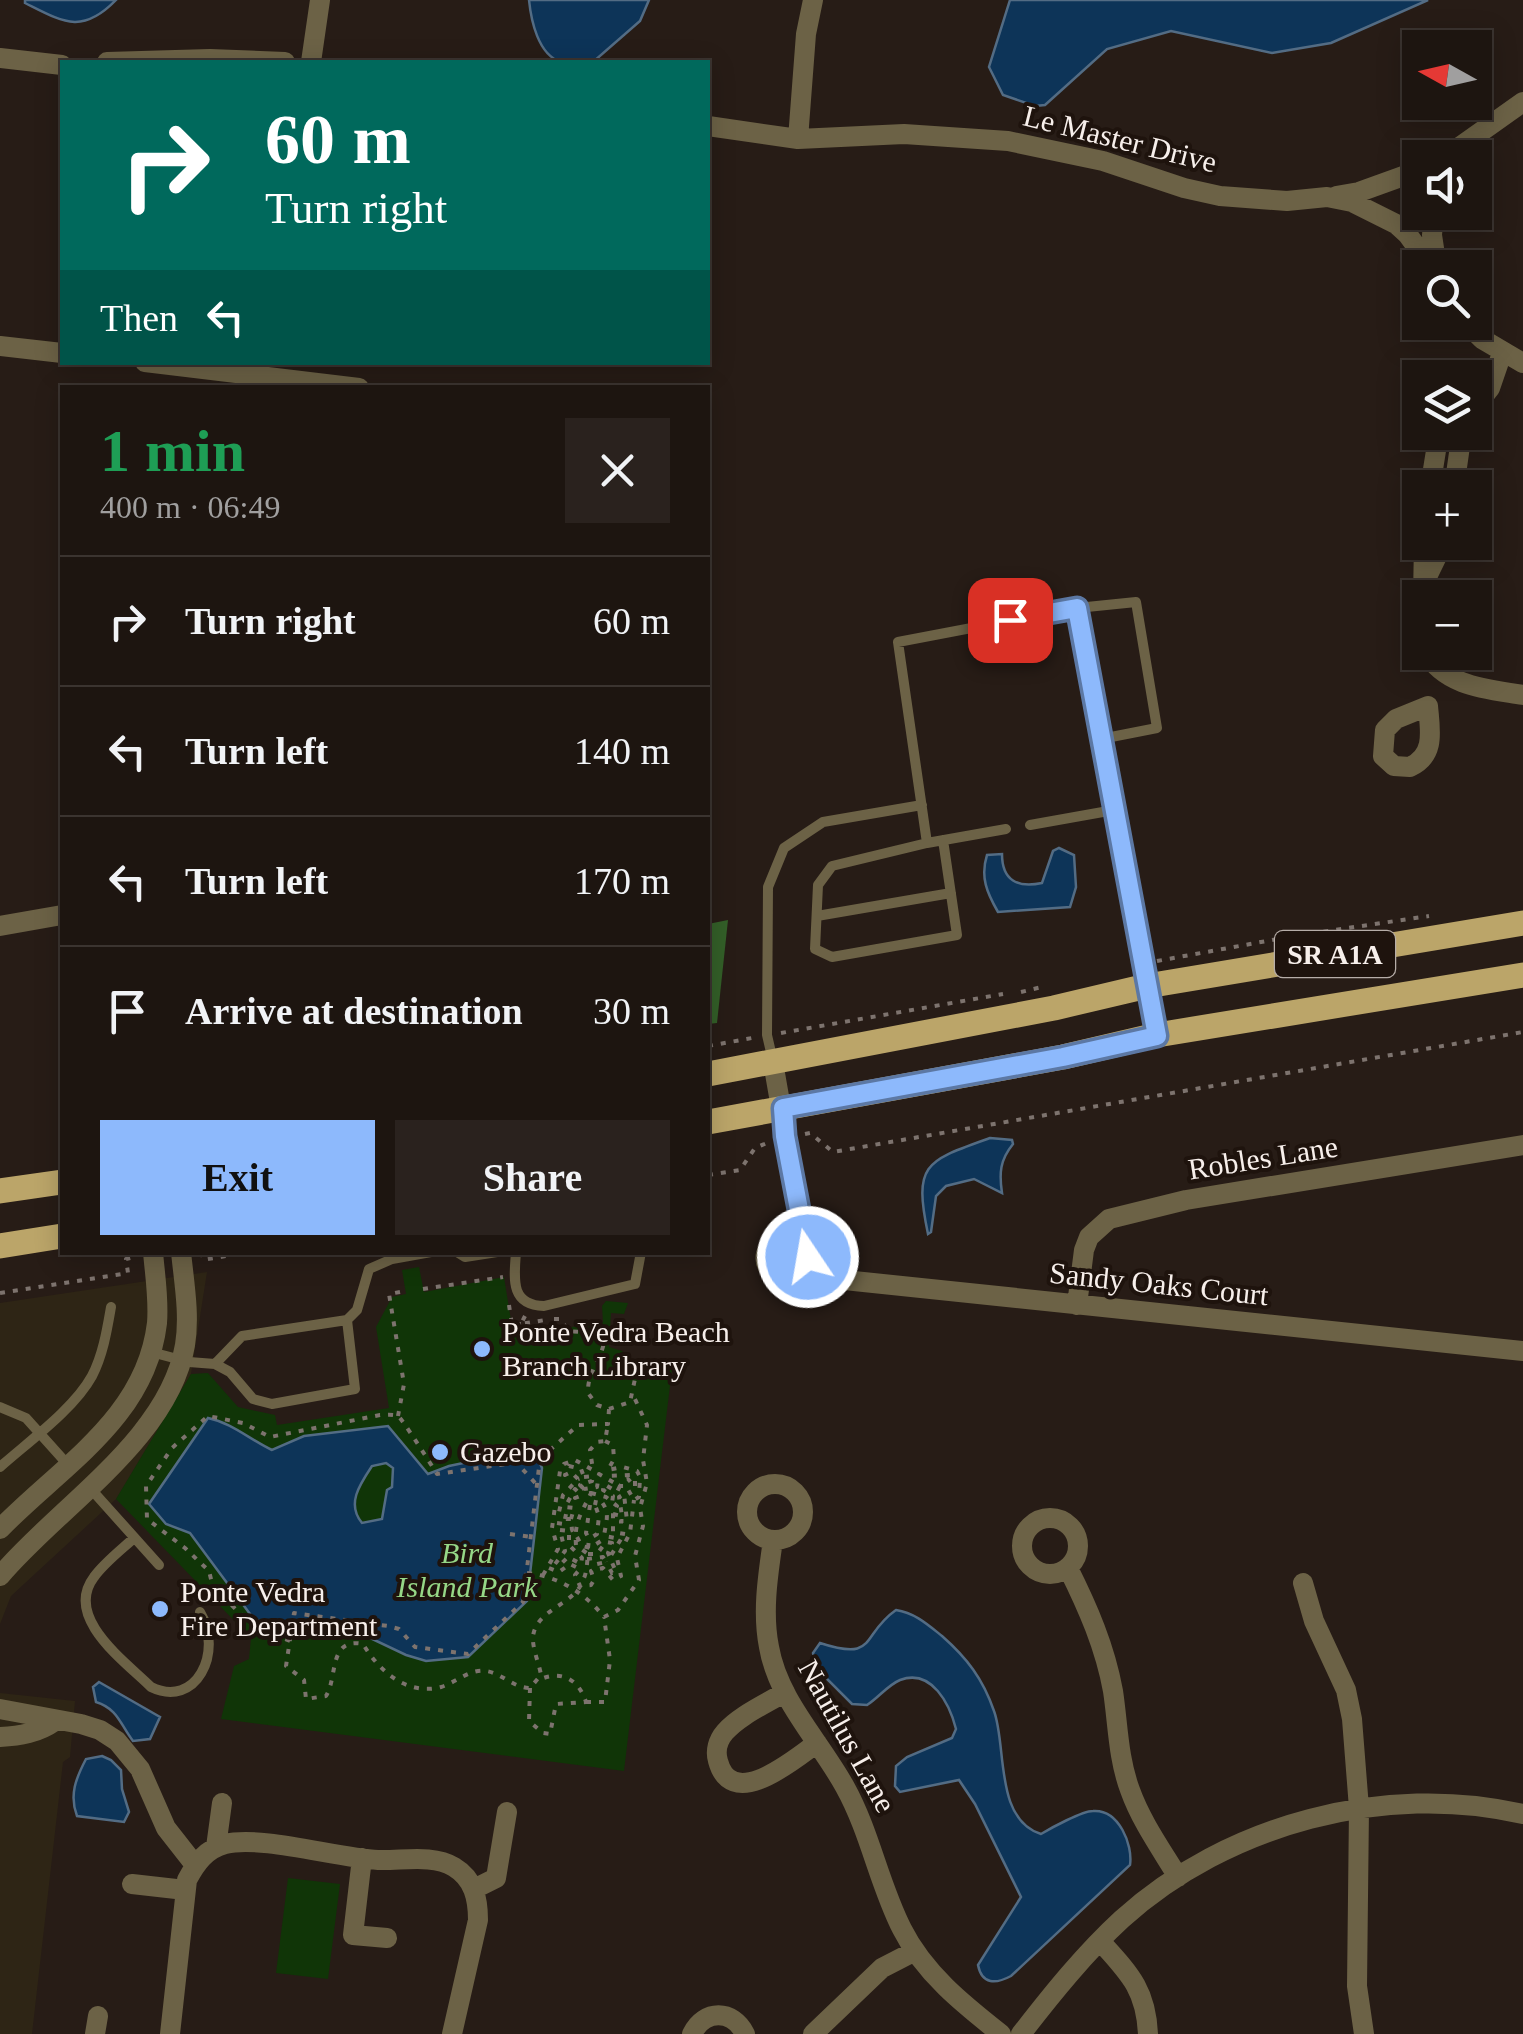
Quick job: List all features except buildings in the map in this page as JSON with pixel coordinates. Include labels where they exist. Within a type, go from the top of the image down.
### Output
[{"type":"main road","name":"SR A1A","points":[[710,1074],[1054,1008],[1147,986],[1523,923]]},
{"type":"main road","name":"SR A1A","points":[[710,1122],[1157,1036],[1523,975]]},
{"type":"main road","points":[[0,1191],[60,1182]]},
{"type":"main road","points":[[0,1246],[60,1236]]},
{"type":"street","points":[[310,60],[320,0]]},
{"type":"street","points":[[798,138],[806,34],[813,0]]},
{"type":"street","points":[[0,58],[60,66]]},
{"type":"street","points":[[176,60],[235,60]]},
{"type":"street","points":[[1476,140],[1523,102]]},
{"type":"street","name":"Le Master Drive","points":[[710,126],[798,138],[904,134],[1008,140],[1102,161],[1220,196],[1269,200],[1328,197],[1375,212],[1396,224],[1418,250]]},
{"type":"street","points":[[1328,197],[1358,192],[1402,176]]},
{"type":"street","points":[[1481,340],[1500,361],[1523,363]]},
{"type":"street","points":[[0,346],[60,353]]},
{"type":"street","points":[[1492,369],[1500,361]]},
{"type":"street","points":[[1492,383],[1500,361]]},
{"type":"street","points":[[156,365],[208,379],[309,385]]},
{"type":"street","points":[[1432,470],[1436,450]]},
{"type":"street","points":[[1456,470],[1459,450]]},
{"type":"street","points":[[1434,458],[1457,460]]},
{"type":"street","points":[[1442,670],[1447,676],[1523,695]]},
{"type":"street","points":[[1428,706],[1447,676]]},
{"type":"street","points":[[0,926],[60,915]]},
{"type":"street","points":[[773,1062],[805,1246],[808,1257],[821,1272]]},
{"type":"street","name":"Robles Lane","points":[[1077,1305],[1084,1250],[1089,1237],[1109,1218],[1186,1200],[1523,1145]]},
{"type":"street","name":"Sandy Oaks Court","points":[[800,1223],[767,1246],[767,1264],[777,1276],[807,1278],[821,1272],[835,1278],[1077,1305],[1523,1350]]},
{"type":"street","points":[[0,1529],[103,1434],[125,1408],[151,1352],[157,1322],[153,1255]]},
{"type":"street","points":[[1,1574],[137,1440],[156,1412],[182,1360],[186,1341],[181,1255]]},
{"type":"street","points":[[68,1466],[89,1488]]},
{"type":"street","name":"Nautilus Lane","points":[[773,1540],[766,1622],[774,1668],[785,1692],[846,1787],[896,1915],[915,1952],[958,1998],[1001,2034]]},
{"type":"street","points":[[1068,1568],[1097,1630],[1107,1663],[1120,1755],[1129,1787],[1178,1878]]},
{"type":"street","points":[[1303,1582],[1314,1621],[1346,1690],[1358,1773],[1357,1986],[1364,2034]]},
{"type":"street","points":[[785,1692],[722,1735],[717,1751],[721,1769],[734,1780],[754,1782],[817,1743]]},
{"type":"street","points":[[0,1709],[100,1730],[132,1756],[166,1828],[195,1865]]},
{"type":"street","points":[[0,1737],[32,1733],[55,1721]]},
{"type":"street","points":[[216,1847],[222,1804]]},
{"type":"street","points":[[1021,2034],[1124,1918],[1178,1878],[1254,1838],[1359,1808],[1438,1804],[1523,1814]]},
{"type":"street","points":[[470,1883],[496,1878],[507,1812]]},
{"type":"street","points":[[170,2034],[184,1890],[195,1865],[216,1847],[245,1842],[362,1858],[440,1861],[470,1883],[478,1920],[452,2034]]},
{"type":"street","points":[[362,1858],[353,1935],[387,1938]]},
{"type":"street","points":[[132,1884],[184,1890]]},
{"type":"street","points":[[1100,1941],[1134,1980],[1144,1998],[1148,2034]]},
{"type":"street","points":[[813,2034],[882,1968],[915,1952]]},
{"type":"street","points":[[692,2034],[700,2022],[718,2014],[736,2020],[746,2034]]},
{"type":"lane","points":[[927,842],[898,642],[1077,608],[1136,602],[1157,728],[1101,739]]},
{"type":"lane","points":[[1077,608],[1157,1036]]},
{"type":"lane","points":[[773,1062],[767,1036],[768,886],[784,848],[823,822],[922,806]]},
{"type":"lane","points":[[1030,825],[1114,810]]},
{"type":"lane","points":[[944,840],[956,935],[832,958],[815,950],[818,885],[832,866],[927,842],[1006,829]]},
{"type":"lane","points":[[817,916],[951,893]]},
{"type":"lane","points":[[215,1364],[242,1336],[346,1320],[357,1310],[369,1269],[414,1255]]},
{"type":"lane","points":[[516,1255],[517,1295],[529,1305],[544,1306],[635,1284],[640,1255]]},
{"type":"lane","points":[[0,1467],[92,1377],[106,1337],[111,1307]]},
{"type":"lane","points":[[151,1352],[215,1364],[230,1372],[253,1399],[272,1404],[355,1389],[346,1320]]},
{"type":"lane","points":[[0,1406],[26,1418],[68,1466]]},
{"type":"lane","points":[[89,1488],[159,1565]]},
{"type":"lane","points":[[134,1538],[89,1586],[85,1606],[95,1630],[151,1687],[162,1693],[172,1692],[187,1686],[208,1661],[211,1636],[200,1612]]},
{"type":"path","points":[[710,1175],[740,1170],[755,1148],[785,1136],[810,1133],[833,1152],[1523,1032]]},
{"type":"path","points":[[0,1293],[128,1273],[126,1259],[141,1255]]},
{"type":"path","points":[[202,1255],[203,1260],[232,1255]]},
{"type":"path","points":[[422,1289],[504,1277]]},
{"type":"path","points":[[398,1416],[404,1384],[389,1294],[405,1292]]},
{"type":"path","points":[[507,1293],[512,1326],[561,1319],[568,1332],[580,1332],[596,1344],[597,1334],[605,1336],[602,1356],[590,1375],[588,1393],[597,1405],[610,1409],[630,1402],[638,1364]]},
{"type":"path","points":[[522,1324],[525,1316]]},
{"type":"path","points":[[604,1618],[618,1610],[639,1580],[634,1556],[642,1526],[640,1508],[646,1496],[643,1460],[648,1424],[634,1397]]},
{"type":"path","points":[[605,1441],[610,1409]]},
{"type":"path","points":[[290,1641],[254,1627],[213,1587],[209,1572],[147,1519],[146,1486],[172,1448],[208,1416],[243,1423],[270,1437],[380,1415],[398,1416],[408,1425],[417,1448],[437,1474],[540,1459]]},
{"type":"path","points":[[586,1702],[582,1690],[570,1678],[557,1675],[541,1679],[530,1688],[478,1670],[444,1686],[402,1683],[382,1671],[363,1644],[355,1642],[344,1646],[335,1658],[334,1684],[326,1696],[306,1699],[304,1680],[286,1666],[294,1612],[388,1626],[398,1629],[414,1648],[468,1654],[523,1602],[540,1459],[578,1425],[608,1424]]},
{"type":"path","points":[[563,1520],[566,1514],[559,1512],[562,1496],[583,1474],[593,1470],[593,1444],[605,1441],[612,1445],[615,1453],[608,1470],[637,1470],[639,1496],[634,1500]]},
{"type":"path","points":[[155,1456],[162,1463]]},
{"type":"path","points":[[514,1460],[538,1486]]},
{"type":"path","points":[[543,1575],[558,1549],[552,1528],[564,1464],[575,1460],[583,1474],[593,1476],[592,1481],[580,1485],[617,1506],[613,1514],[612,1532],[623,1530],[621,1522],[627,1521],[624,1494],[619,1497],[622,1516],[613,1514]]},
{"type":"path","points":[[563,1520],[574,1508],[565,1507],[575,1489],[579,1493],[576,1498],[597,1486],[600,1474],[627,1473],[635,1481],[634,1488],[628,1479],[617,1492],[604,1484],[604,1490],[613,1496],[612,1503]]},
{"type":"path","points":[[580,1586],[591,1585],[591,1571],[603,1568],[613,1580],[621,1576],[617,1558],[630,1533],[634,1500],[626,1486],[604,1476]]},
{"type":"path","points":[[587,1492],[574,1538],[579,1550],[608,1560]]},
{"type":"path","points":[[541,1679],[532,1639],[546,1614],[580,1586],[590,1539],[597,1534],[595,1505],[600,1500],[608,1508],[604,1536],[621,1539],[608,1560],[592,1565]]},
{"type":"path","points":[[570,1508],[574,1503],[582,1505]]},
{"type":"path","points":[[590,1539],[586,1538],[588,1516],[590,1505],[595,1505]]},
{"type":"path","points":[[563,1520],[572,1530],[569,1545],[582,1558],[581,1564],[568,1557],[558,1566],[555,1564],[565,1551],[560,1530],[569,1531]]},
{"type":"path","points":[[510,1534],[532,1537]]},
{"type":"path","points":[[587,1554],[597,1554],[606,1542],[612,1543],[608,1560]]},
{"type":"path","points":[[548,1567],[559,1572],[570,1564],[580,1570],[575,1575],[580,1586]]},
{"type":"path","points":[[526,1573],[556,1579],[591,1600],[604,1618],[610,1660],[605,1702],[556,1704],[550,1734],[530,1721],[530,1688]]},
{"type":"shaded area","points":[[207,1272],[191,1374],[116,1499],[11,1596],[0,1624],[0,1303]]},
{"type":"shaded area","points":[[0,1693],[75,1701],[70,1757],[63,1762],[32,2034],[0,2034]]},
{"type":"green space","points":[[728,920],[717,1023],[710,1024],[710,924]]},
{"type":"green space","name":"Bird Island Park","points":[[419,1267],[424,1292],[504,1277],[513,1333],[603,1322],[602,1306],[606,1301],[628,1303],[624,1314],[611,1313],[609,1347],[622,1351],[638,1365],[672,1369],[624,1771],[221,1719],[234,1666],[249,1659],[251,1638],[116,1499],[191,1374],[208,1373],[238,1407],[275,1415],[277,1425],[389,1408],[376,1327],[392,1297],[406,1294],[402,1270]]},
{"type":"green space","points":[[288,1878],[340,1884],[328,1979],[276,1973]]},
{"type":"water","points":[[25,0],[116,0],[93,18],[72,22]]},
{"type":"water","points":[[529,0],[649,0],[640,21],[595,60],[553,58],[541,45]]},
{"type":"water","points":[[1010,0],[1428,0],[1331,43],[1272,53],[1171,31],[1107,49],[1045,105],[1035,106],[1003,95],[989,67]]},
{"type":"water","points":[[1059,848],[1074,855],[1076,887],[1070,907],[998,912],[986,885],[987,855],[1002,854],[1008,876],[1019,883],[1033,884],[1042,883],[1053,851]]},
{"type":"water","points":[[990,1138],[1012,1140],[1013,1144],[1002,1167],[1002,1193],[974,1179],[946,1186],[936,1196],[928,1234],[922,1192],[929,1168],[951,1153]]},
{"type":"water","points":[[208,1418],[233,1427],[272,1450],[304,1436],[388,1426],[428,1474],[521,1451],[537,1457],[542,1468],[527,1601],[468,1657],[426,1661],[343,1625],[288,1635],[253,1618],[190,1533],[166,1524],[149,1504]],"holes":[[[386,1463],[393,1468],[392,1487],[387,1490],[382,1519],[362,1523],[355,1501],[363,1480],[372,1466]]]},
{"type":"water","points":[[896,1610],[915,1616],[942,1636],[979,1679],[998,1726],[1009,1798],[1026,1826],[1041,1834],[1082,1814],[1102,1812],[1117,1822],[1129,1848],[1130,1865],[1011,1976],[1000,1980],[986,1979],[978,1965],[1021,1897],[975,1804],[959,1780],[900,1792],[895,1786],[896,1766],[907,1757],[952,1738],[956,1729],[944,1700],[930,1684],[911,1678],[896,1682],[867,1705],[852,1704],[815,1663],[813,1653],[820,1643],[860,1648]]},
{"type":"water","points":[[99,1682],[160,1717],[150,1739],[133,1741],[114,1713],[96,1702],[93,1687]]},
{"type":"water","points":[[102,1756],[121,1770],[129,1812],[124,1822],[77,1816],[74,1794],[79,1773],[86,1759]]},
{"type":"place","name":"Ponte Vedra Beach Branch Library","points":[[482,1349]]},
{"type":"place","name":"Gazebo","points":[[440,1452]]},
{"type":"place","name":"Ponte Vedra Fire Department","points":[[160,1609]]},
{"type":"route","points":[[808,1257],[783,1108],[1157,1036],[1077,608],[1010,620]]}]
